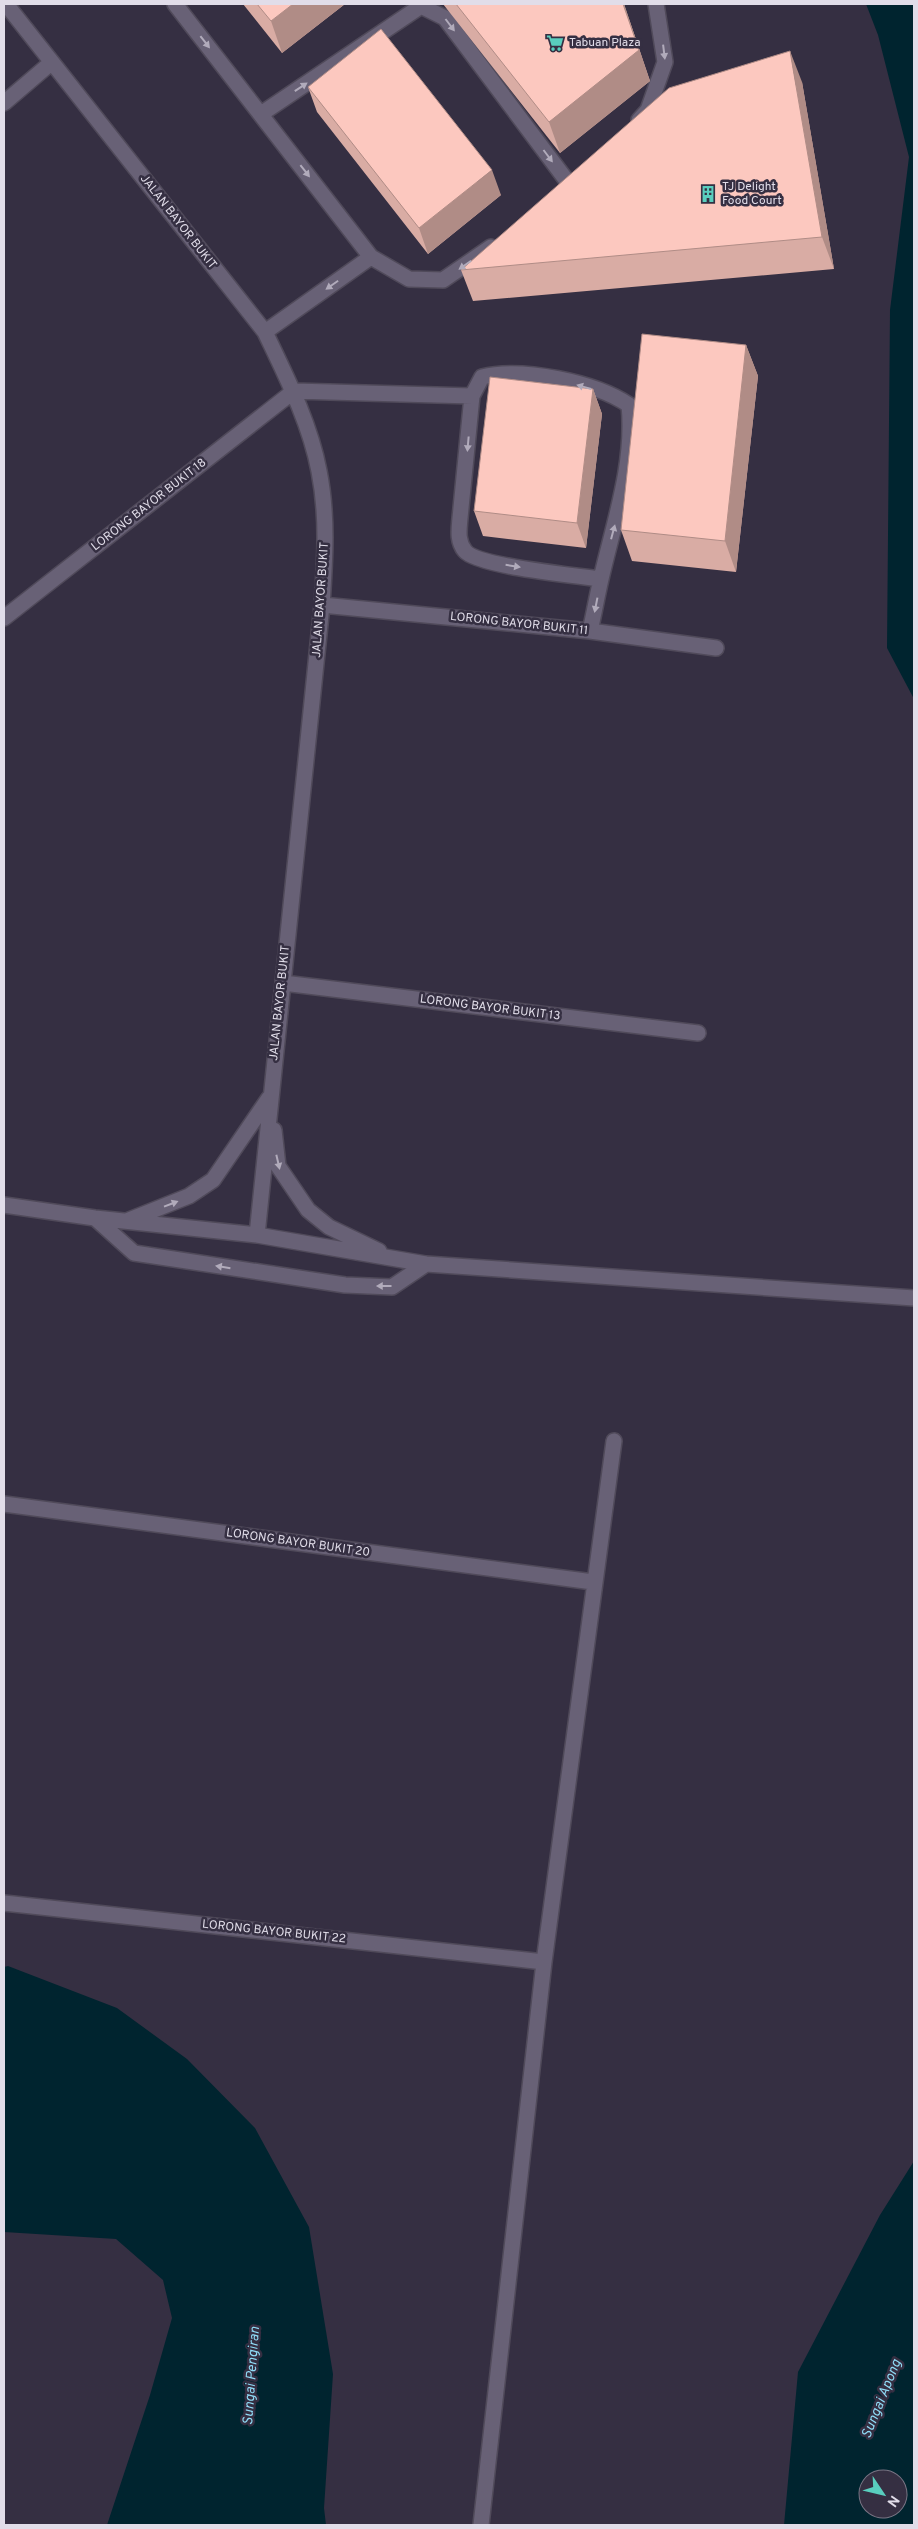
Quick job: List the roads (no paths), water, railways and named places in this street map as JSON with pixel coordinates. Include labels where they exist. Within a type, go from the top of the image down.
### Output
[{"type":"street","name":"JALAN BAYOR BUKIT","points":[[6,4],[264,332],[294,391],[319,471],[326,538],[322,605],[257,1235]]},
{"type":"street","points":[[175,4],[371,257],[409,280],[443,280],[500,241]]},
{"type":"street","points":[[628,132],[648,110],[665,62],[656,4]]},
{"type":"street","points":[[261,114],[421,6],[445,18],[569,192],[586,175]]},
{"type":"street","points":[[4,103],[52,62]]},
{"type":"street","points":[[264,332],[371,257]]},
{"type":"street","points":[[590,631],[600,579],[620,507],[630,423],[629,405],[615,395],[560,380],[499,373],[482,377],[472,396],[458,538],[466,553],[492,563],[600,579]]},
{"type":"street","points":[[294,391],[472,396]]},
{"type":"street","name":"LORONG BAYOR BUKIT 18","points":[[4,618],[294,391]]},
{"type":"street","name":"LORONG BAYOR BUKIT 11","points":[[322,605],[590,631],[716,648]]},
{"type":"street","name":"LORONG BAYOR BUKIT 13","points":[[283,983],[698,1033]]},
{"type":"street","points":[[126,1221],[190,1196],[213,1180],[270,1096]]},
{"type":"street","points":[[270,1096],[278,1166],[308,1210],[329,1227],[396,1260]]},
{"type":"street","points":[[4,1205],[95,1218],[257,1235],[426,1264],[910,1298]]},
{"type":"street","points":[[95,1218],[134,1253],[345,1285],[392,1287],[426,1264]]},
{"type":"street","points":[[481,2525],[544,1962],[593,1582],[614,1441]]},
{"type":"street","name":"LORONG BAYOR BUKIT 20","points":[[4,1504],[593,1582]]},
{"type":"street","name":"LORONG BAYOR BUKIT 22","points":[[4,1903],[544,1962]]},
{"type":"water","points":[[866,4],[914,4],[914,699],[887,648],[890,310],[909,157],[878,35]]},
{"type":"water","name":"Sungai Pengiran","points":[[8,1966],[117,2008],[187,2059],[255,2128],[309,2227],[333,2374],[324,2508],[326,2525],[107,2525],[150,2395],[172,2318],[163,2280],[116,2239],[4,2232],[4,1967]]},
{"type":"water","name":"Sungai Apong","points":[[914,2161],[914,2525],[784,2525],[798,2372],[880,2215]]},
{"type":"place","name":"Tabuan Plaza","points":[[555,43]]},
{"type":"place","name":"TJ Delight Food Court","points":[[708,194]]}]
